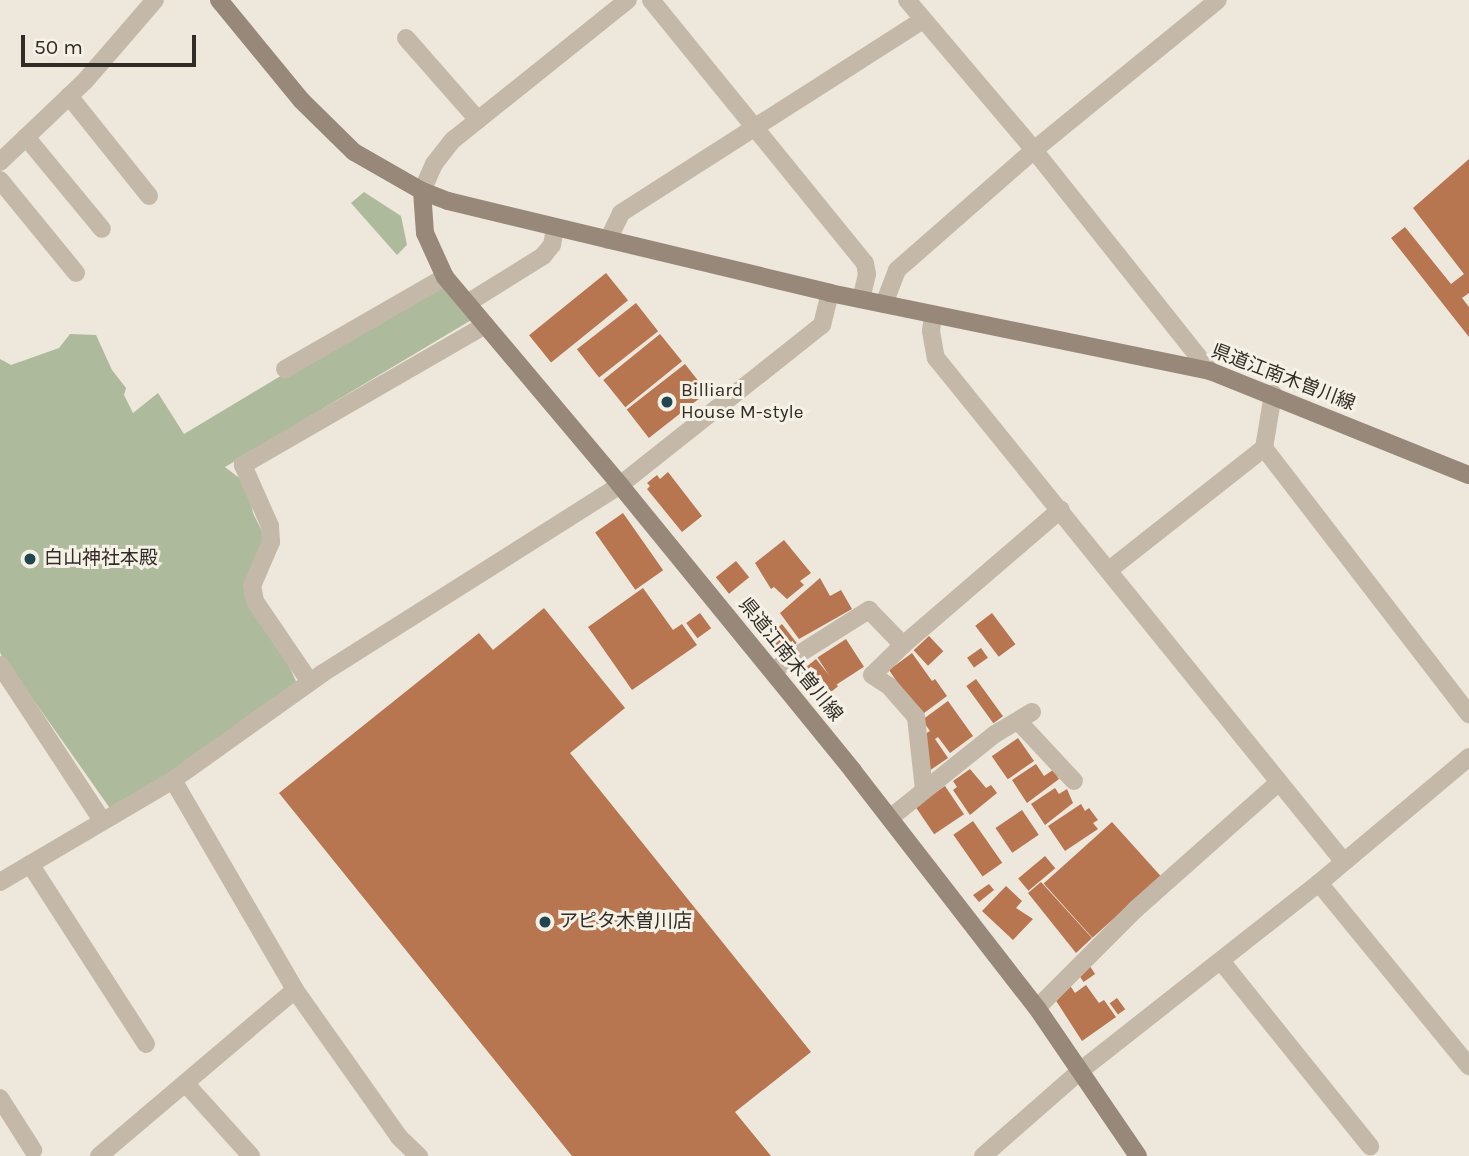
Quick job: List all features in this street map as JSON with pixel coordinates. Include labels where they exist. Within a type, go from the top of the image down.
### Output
[{"type":"main road","name":"県道江南木曽川線","points":[[219,0],[301,100],[354,152],[422,191],[448,201],[830,293],[1210,371],[1273,394],[1469,475]]},
{"type":"main road","name":"県道江南木曽川線","points":[[422,191],[425,233],[445,278],[620,485],[890,818],[1037,1008],[1138,1156]]},
{"type":"street","points":[[0,162],[69,96],[155,0]]},
{"type":"street","points":[[422,191],[440,156],[453,140],[628,0]]},
{"type":"street","points":[[651,0],[865,262],[867,274],[861,299]]},
{"type":"street","points":[[907,0],[1034,150],[1210,371]]},
{"type":"street","points":[[884,304],[897,270],[1198,6],[1218,0]]},
{"type":"street","points":[[608,240],[621,214],[923,20]]},
{"type":"street","points":[[406,38],[478,120]]},
{"type":"street","points":[[69,96],[149,196]]},
{"type":"street","points":[[26,137],[102,229]]},
{"type":"street","points":[[0,180],[76,272]]},
{"type":"street","points":[[466,304],[543,256],[552,245],[555,228]]},
{"type":"street","points":[[285,369],[445,278]]},
{"type":"street","points":[[0,881],[173,779],[310,682],[620,485],[822,325],[830,293]]},
{"type":"street","points":[[933,315],[931,331],[936,358],[1061,509],[1344,862]]},
{"type":"street","points":[[310,682],[256,601],[252,586],[271,542],[270,526],[243,465],[485,325]]},
{"type":"street","points":[[1109,570],[1264,448],[1273,394]]},
{"type":"street","points":[[1264,448],[1469,714]]},
{"type":"street","points":[[924,790],[916,717],[888,686],[872,676],[903,645],[1061,509]]},
{"type":"street","points":[[772,671],[869,610],[903,645]]},
{"type":"street","points":[[0,666],[102,820]]},
{"type":"street","points":[[890,818],[995,734],[1025,716],[1074,780]]},
{"type":"street","points":[[984,1156],[1080,1071],[1319,883],[1469,757]]},
{"type":"street","points":[[173,779],[295,990],[400,1138],[419,1156]]},
{"type":"street","points":[[1037,1008],[1136,909],[1278,783]]},
{"type":"street","points":[[30,864],[146,1044]]},
{"type":"street","points":[[1319,883],[1469,1066]]},
{"type":"street","points":[[1221,961],[1370,1146]]},
{"type":"street","points":[[99,1156],[295,990]]},
{"type":"street","points":[[186,1084],[251,1156]]},
{"type":"street","points":[[0,1098],[33,1150]]},
{"type":"green space","points":[[364,192],[401,216],[407,245],[397,255],[351,203]]},
{"type":"green space","points":[[445,277],[478,316],[225,467],[247,484],[253,513],[264,535],[255,591],[300,690],[114,814],[35,702],[9,674],[0,652],[0,359],[11,365],[59,348],[70,334],[96,335],[112,370],[126,388],[124,395],[133,413],[158,393],[184,434]]},
{"type":"building","points":[[1469,159],[1469,293],[1462,298],[1469,307],[1469,337],[1391,238],[1405,227],[1451,284],[1464,274],[1413,208]]},
{"type":"building","points":[[606,273],[628,300],[551,363],[529,335]]},
{"type":"building","points":[[636,303],[658,331],[599,378],[577,349]]},
{"type":"building","points":[[660,334],[682,361],[625,407],[603,380]]},
{"type":"building","name":"Billiard House M-style","points":[[685,364],[707,392],[649,438],[627,410]]},
{"type":"building","points":[[668,472],[702,516],[682,532],[647,489],[650,486],[647,483],[657,475],[660,479]]},
{"type":"building","points":[[623,513],[663,570],[635,590],[595,533]]},
{"type":"building","points":[[784,540],[811,573],[800,581],[804,585],[787,599],[774,587],[771,589],[755,563]]},
{"type":"building","points":[[736,561],[749,577],[729,594],[716,577]]},
{"type":"building","points":[[820,578],[830,596],[841,590],[852,609],[799,639],[780,613]]},
{"type":"building","points":[[643,588],[673,630],[682,624],[697,645],[632,690],[588,627]]},
{"type":"building","name":"アピタ木曽川店","points":[[544,608],[625,708],[570,753],[811,1052],[735,1112],[771,1156],[572,1156],[279,793],[479,633],[493,650]]},
{"type":"building","points":[[700,613],[711,628],[697,638],[686,623]]},
{"type":"building","points":[[992,613],[1015,644],[999,657],[975,626]]},
{"type":"building","points":[[782,624],[797,643],[780,656],[765,637]]},
{"type":"building","points":[[929,636],[943,651],[928,666],[914,650]]},
{"type":"building","points":[[846,639],[864,667],[835,685],[817,658]]},
{"type":"building","points":[[981,648],[988,658],[974,668],[967,658]]},
{"type":"building","points":[[912,653],[932,681],[935,679],[947,696],[920,716],[889,670]]},
{"type":"building","points":[[816,659],[838,686],[819,702],[797,675]]},
{"type":"building","points":[[976,679],[1003,716],[993,723],[966,686]]},
{"type":"building","points":[[948,701],[973,736],[950,753],[938,737],[935,739],[948,758],[929,771],[922,736],[930,731],[922,720]]},
{"type":"building","points":[[1018,738],[1034,761],[1008,779],[992,756]]},
{"type":"building","points":[[1036,764],[1044,776],[1053,770],[1059,779],[1027,803],[1012,780]]},
{"type":"building","points":[[970,769],[986,788],[991,785],[997,793],[970,815],[953,790],[957,787],[953,781]]},
{"type":"building","points":[[945,786],[964,814],[934,834],[915,806]]},
{"type":"building","points":[[1055,788],[1059,794],[1067,789],[1073,803],[1045,825],[1031,804]]},
{"type":"building","points":[[1081,804],[1085,811],[1089,808],[1098,820],[1093,823],[1098,829],[1065,851],[1048,826]]},
{"type":"building","points":[[1022,810],[1039,835],[1012,853],[995,828]]},
{"type":"building","points":[[973,821],[1002,863],[983,877],[953,835]]},
{"type":"building","points":[[1112,822],[1161,876],[1092,938],[1044,884]]},
{"type":"building","points":[[1045,856],[1055,868],[1028,891],[1018,878]]},
{"type":"building","points":[[1041,882],[1092,938],[1076,953],[1028,893]]},
{"type":"building","points":[[989,884],[994,890],[979,902],[973,895]]},
{"type":"building","points":[[1006,886],[1022,901],[1016,908],[1033,919],[1013,940],[982,911]]},
{"type":"building","points":[[1089,965],[1095,974],[1084,982],[1077,973]]},
{"type":"building","points":[[1069,984],[1075,993],[1086,985],[1099,1003],[1104,1000],[1116,1017],[1082,1041],[1053,996]]},
{"type":"building","points":[[1117,998],[1125,1009],[1118,1015],[1110,1003]]},
{"type":"place","name":"Billiard House M-style","points":[[667,402]]},
{"type":"place","name":"白山神社本殿","points":[[30,559]]},
{"type":"place","name":"アピタ木曽川店","points":[[545,922]]}]
